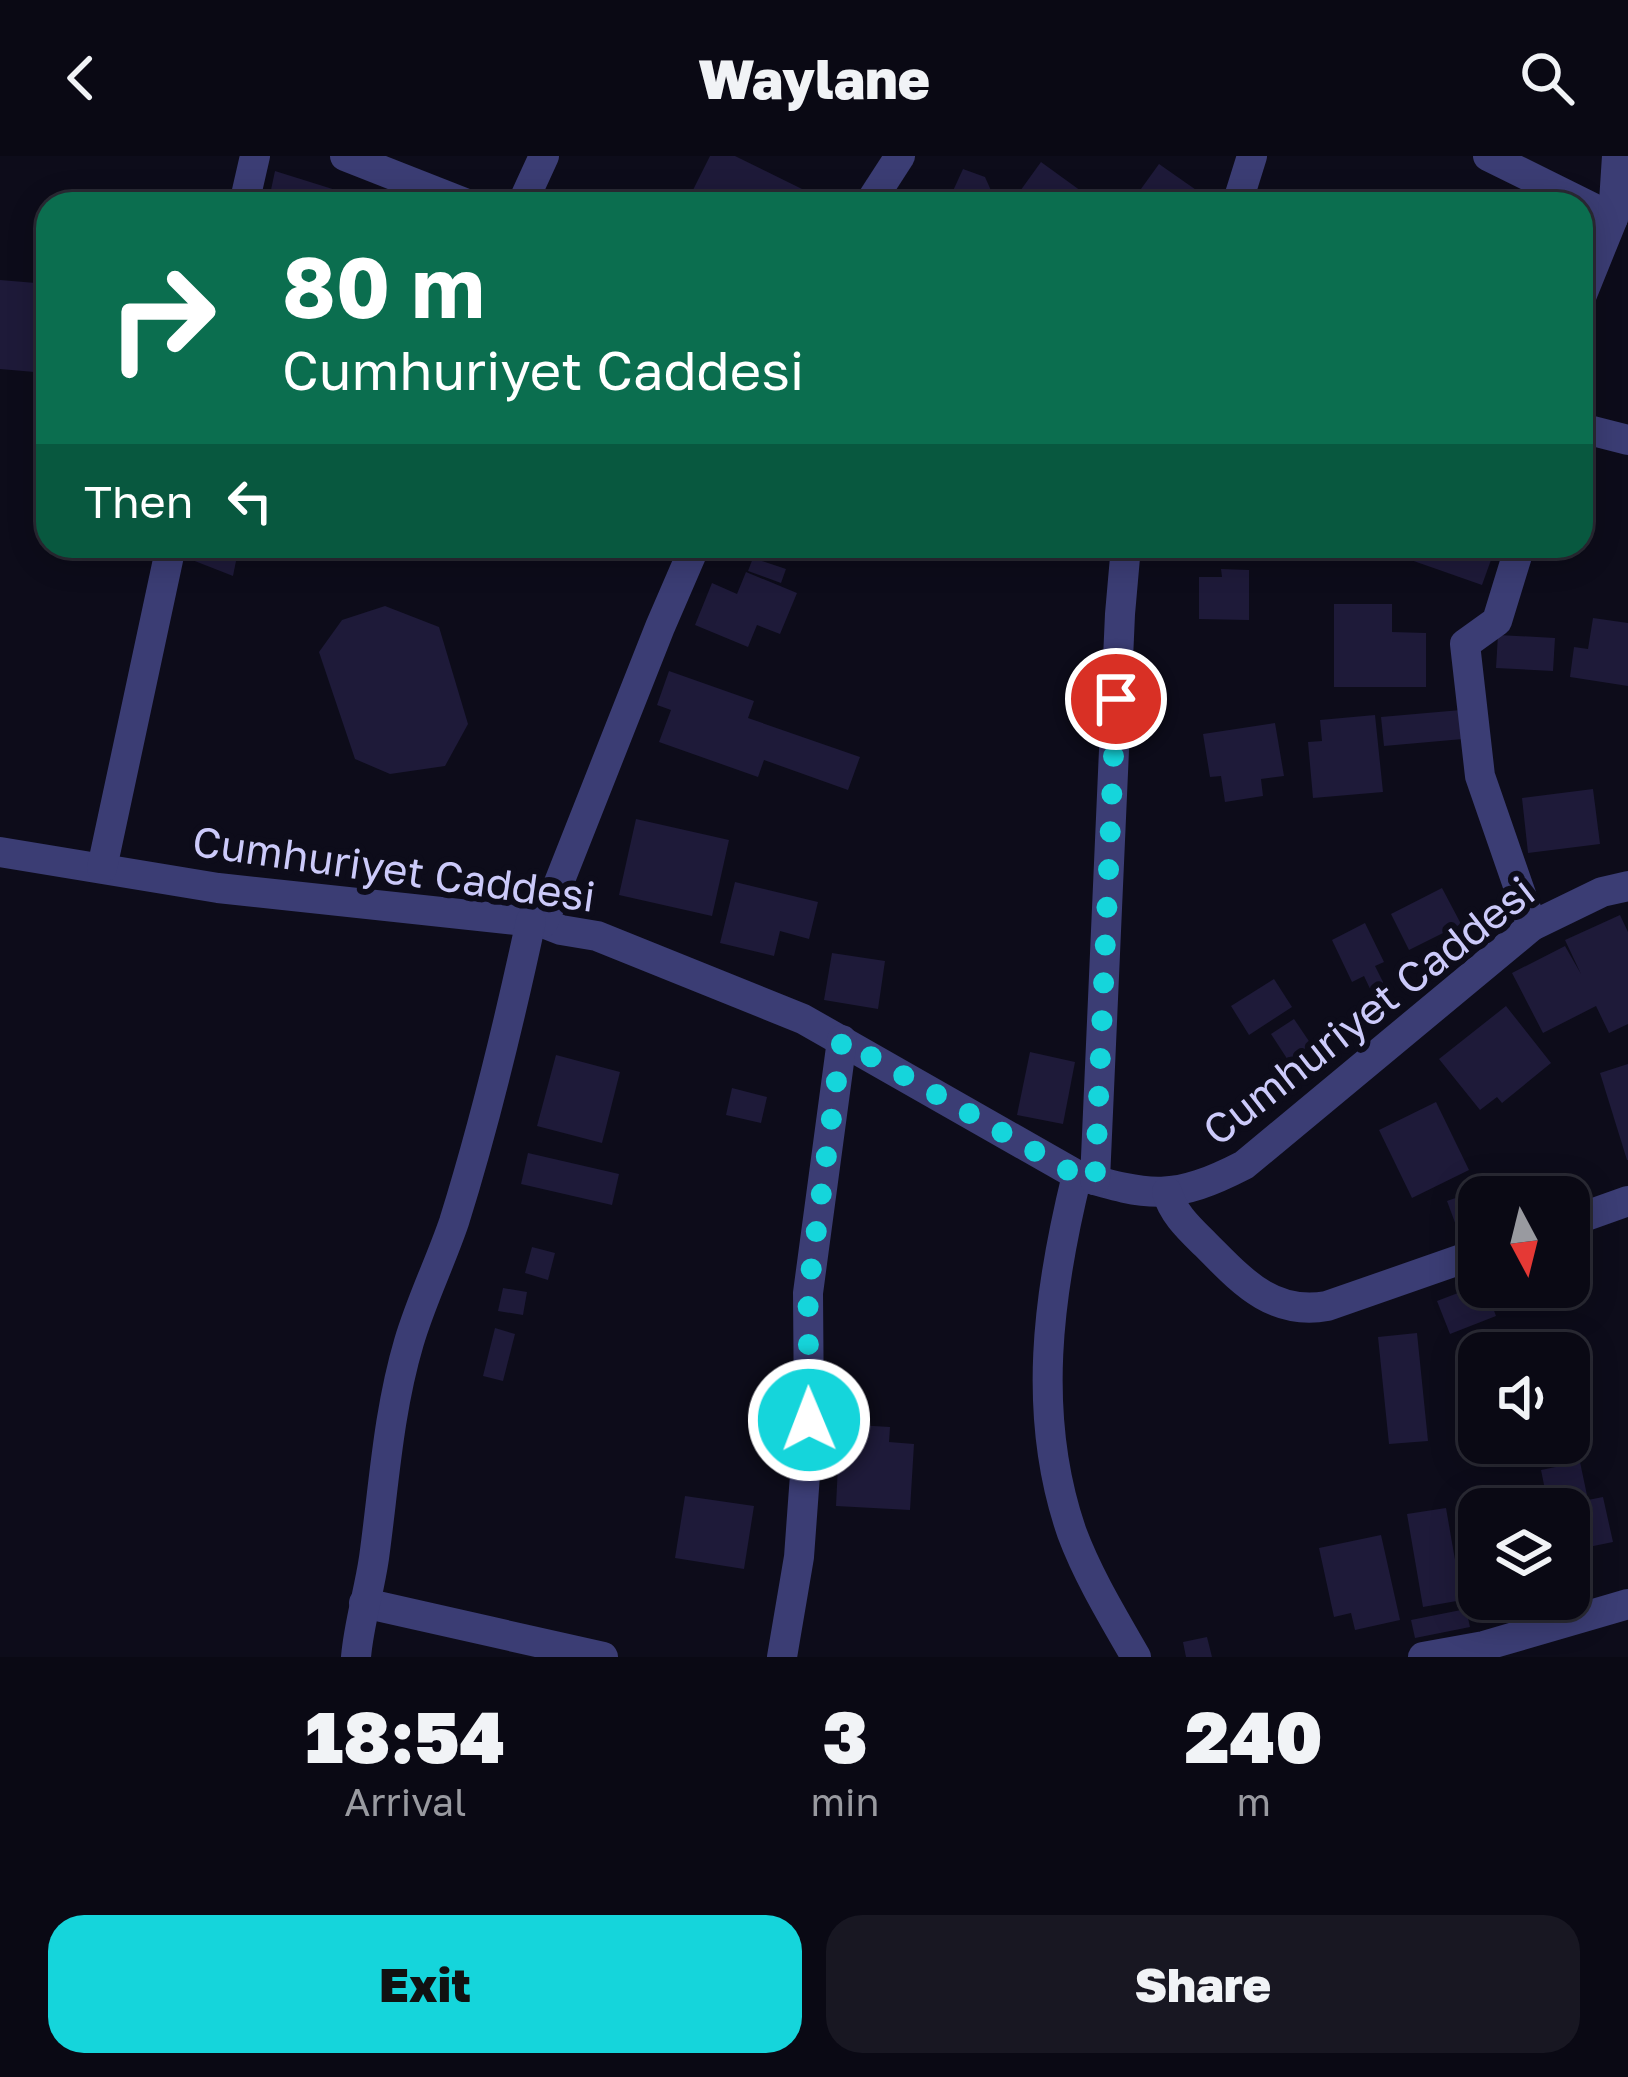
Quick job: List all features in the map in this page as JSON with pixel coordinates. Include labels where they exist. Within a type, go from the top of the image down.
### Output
[{"type":"street","points":[[247,192],[255,156]]},
{"type":"street","points":[[345,156],[436,192]]},
{"type":"street","points":[[528,192],[544,156]]},
{"type":"street","points":[[877,192],[900,156]]},
{"type":"street","points":[[1241,192],[1252,156]]},
{"type":"street","points":[[1488,156],[1561,192]]},
{"type":"street","points":[[1593,267],[1613,218],[1617,156]]},
{"type":"street","points":[[1593,208],[1613,218]]},
{"type":"street","points":[[1593,431],[1628,440]]},
{"type":"street","points":[[102,868],[168,558]]},
{"type":"street","points":[[356,1657],[391,1411],[410,1339],[453,1224],[537,922],[690,558]]},
{"type":"street","points":[[1125,558],[1086,1178],[1058,1252],[1046,1385],[1055,1472],[1073,1534],[1136,1657]]},
{"type":"street","points":[[1516,558],[1497,621],[1466,644],[1480,776],[1532,926]]},
{"type":"street","name":"Cumhuriyet Caddesi","points":[[0,851],[218,888],[537,922],[597,936],[802,1019],[1086,1178],[1119,1189],[1167,1192],[1207,1185],[1244,1166],[1532,926],[1602,892],[1628,886]]},
{"type":"street","points":[[782,1657],[800,1557],[808,1442],[808,1293],[842,1040]]},
{"type":"street","points":[[1167,1192],[1183,1222],[1246,1285],[1294,1308],[1327,1306],[1458,1260]]},
{"type":"street","points":[[1590,1215],[1628,1201]]},
{"type":"street","points":[[364,1603],[603,1657]]},
{"type":"street","points":[[1423,1657],[1484,1646],[1628,1604]]},
{"type":"building","points":[[710,156],[735,156],[802,189],[800,192],[692,192]]},
{"type":"building","points":[[1041,162],[1082,192],[1019,192]]},
{"type":"building","points":[[1159,164],[1199,192],[1139,192]]},
{"type":"building","points":[[963,169],[985,177],[992,192],[952,192]]},
{"type":"building","points":[[275,171],[342,192],[271,192]]},
{"type":"building","points":[[0,280],[36,283],[36,372],[0,369]]},
{"type":"building","points":[[187,558],[237,558],[233,576]]},
{"type":"building","points":[[753,558],[786,569],[781,583],[748,571]]},
{"type":"building","points":[[1408,558],[1492,558],[1482,585]]},
{"type":"building","points":[[1221,569],[1249,570],[1249,620],[1199,619],[1199,577],[1222,577]]},
{"type":"building","points":[[746,572],[797,593],[780,634],[757,625],[748,647],[695,625],[712,583],[737,594]]},
{"type":"building","points":[[1334,604],[1392,604],[1392,632],[1426,633],[1426,687],[1334,687]]},
{"type":"building","points":[[385,606],[439,627],[468,724],[445,766],[390,774],[355,759],[319,652],[342,620]]},
{"type":"building","points":[[1593,618],[1628,623],[1628,686],[1570,677],[1574,647],[1588,649]]},
{"type":"building","points":[[1498,635],[1555,638],[1553,671],[1496,668]]},
{"type":"building","points":[[669,671],[754,701],[748,718],[860,757],[848,790],[764,760],[758,777],[659,742],[671,710],[657,705]]},
{"type":"building","points":[[1461,710],[1463,739],[1384,746],[1381,717]]},
{"type":"building","points":[[1375,715],[1383,792],[1313,798],[1308,742],[1322,741],[1320,720]]},
{"type":"building","points":[[1275,723],[1284,776],[1261,779],[1263,796],[1225,802],[1221,776],[1210,777],[1203,734]]},
{"type":"building","points":[[1593,789],[1600,844],[1528,853],[1522,798]]},
{"type":"building","points":[[636,819],[729,840],[712,916],[619,895]]},
{"type":"building","points":[[735,882],[818,902],[809,939],[780,931],[774,956],[720,943]]},
{"type":"building","points":[[1442,888],[1461,924],[1409,950],[1391,914]]},
{"type":"building","points":[[1620,915],[1628,932],[1628,1024],[1609,1033],[1596,1006],[1543,1033],[1512,973],[1565,946],[1581,974],[1565,940]]},
{"type":"building","points":[[1365,923],[1384,962],[1375,966],[1386,988],[1373,995],[1364,976],[1352,982],[1332,940]]},
{"type":"building","points":[[832,953],[885,961],[878,1009],[824,1000]]},
{"type":"building","points":[[1274,979],[1292,1007],[1249,1035],[1231,1006]]},
{"type":"building","points":[[1506,1006],[1551,1063],[1502,1103],[1497,1097],[1480,1110],[1439,1059]]},
{"type":"building","points":[[1294,1019],[1323,1062],[1299,1077],[1271,1034]]},
{"type":"building","points":[[1030,1052],[1075,1062],[1063,1124],[1017,1115]]},
{"type":"building","points":[[556,1055],[620,1072],[602,1143],[537,1126]]},
{"type":"building","points":[[1628,1064],[1628,1160],[1627,1160],[1600,1073]]},
{"type":"building","points":[[732,1088],[767,1097],[761,1123],[726,1115]]},
{"type":"building","points":[[1436,1102],[1469,1170],[1412,1198],[1379,1130]]},
{"type":"building","points":[[528,1153],[619,1174],[612,1205],[521,1184]]},
{"type":"building","points":[[1458,1197],[1458,1228],[1457,1228],[1447,1201]]},
{"type":"building","points":[[532,1247],[555,1253],[548,1280],[525,1273]]},
{"type":"building","points":[[503,1288],[527,1292],[523,1315],[498,1311]]},
{"type":"building","points":[[1458,1293],[1458,1308],[1493,1308],[1496,1316],[1450,1334],[1437,1301]]},
{"type":"building","points":[[495,1328],[515,1334],[503,1381],[483,1376]]},
{"type":"building","points":[[1417,1333],[1428,1441],[1389,1444],[1378,1337]]},
{"type":"building","points":[[840,1424],[890,1427],[889,1442],[914,1444],[910,1510],[836,1506]]},
{"type":"building","points":[[1580,1464],[1585,1488],[1545,1488],[1541,1470]]},
{"type":"building","points":[[685,1496],[754,1506],[744,1569],[675,1558]]},
{"type":"building","points":[[1603,1497],[1613,1542],[1590,1547],[1590,1500]]},
{"type":"building","points":[[1446,1508],[1458,1601],[1423,1607],[1407,1514]]},
{"type":"building","points":[[1381,1535],[1400,1620],[1355,1630],[1351,1613],[1334,1617],[1319,1548]]},
{"type":"building","points":[[1458,1611],[1458,1620],[1468,1620],[1470,1627],[1415,1638],[1411,1620]]},
{"type":"building","points":[[1207,1637],[1212,1657],[1186,1657],[1183,1642]]},
{"type":"route","points":[[809,1420],[808,1293],[842,1040],[1076,1175],[1095,1180],[1116,699]]}]
